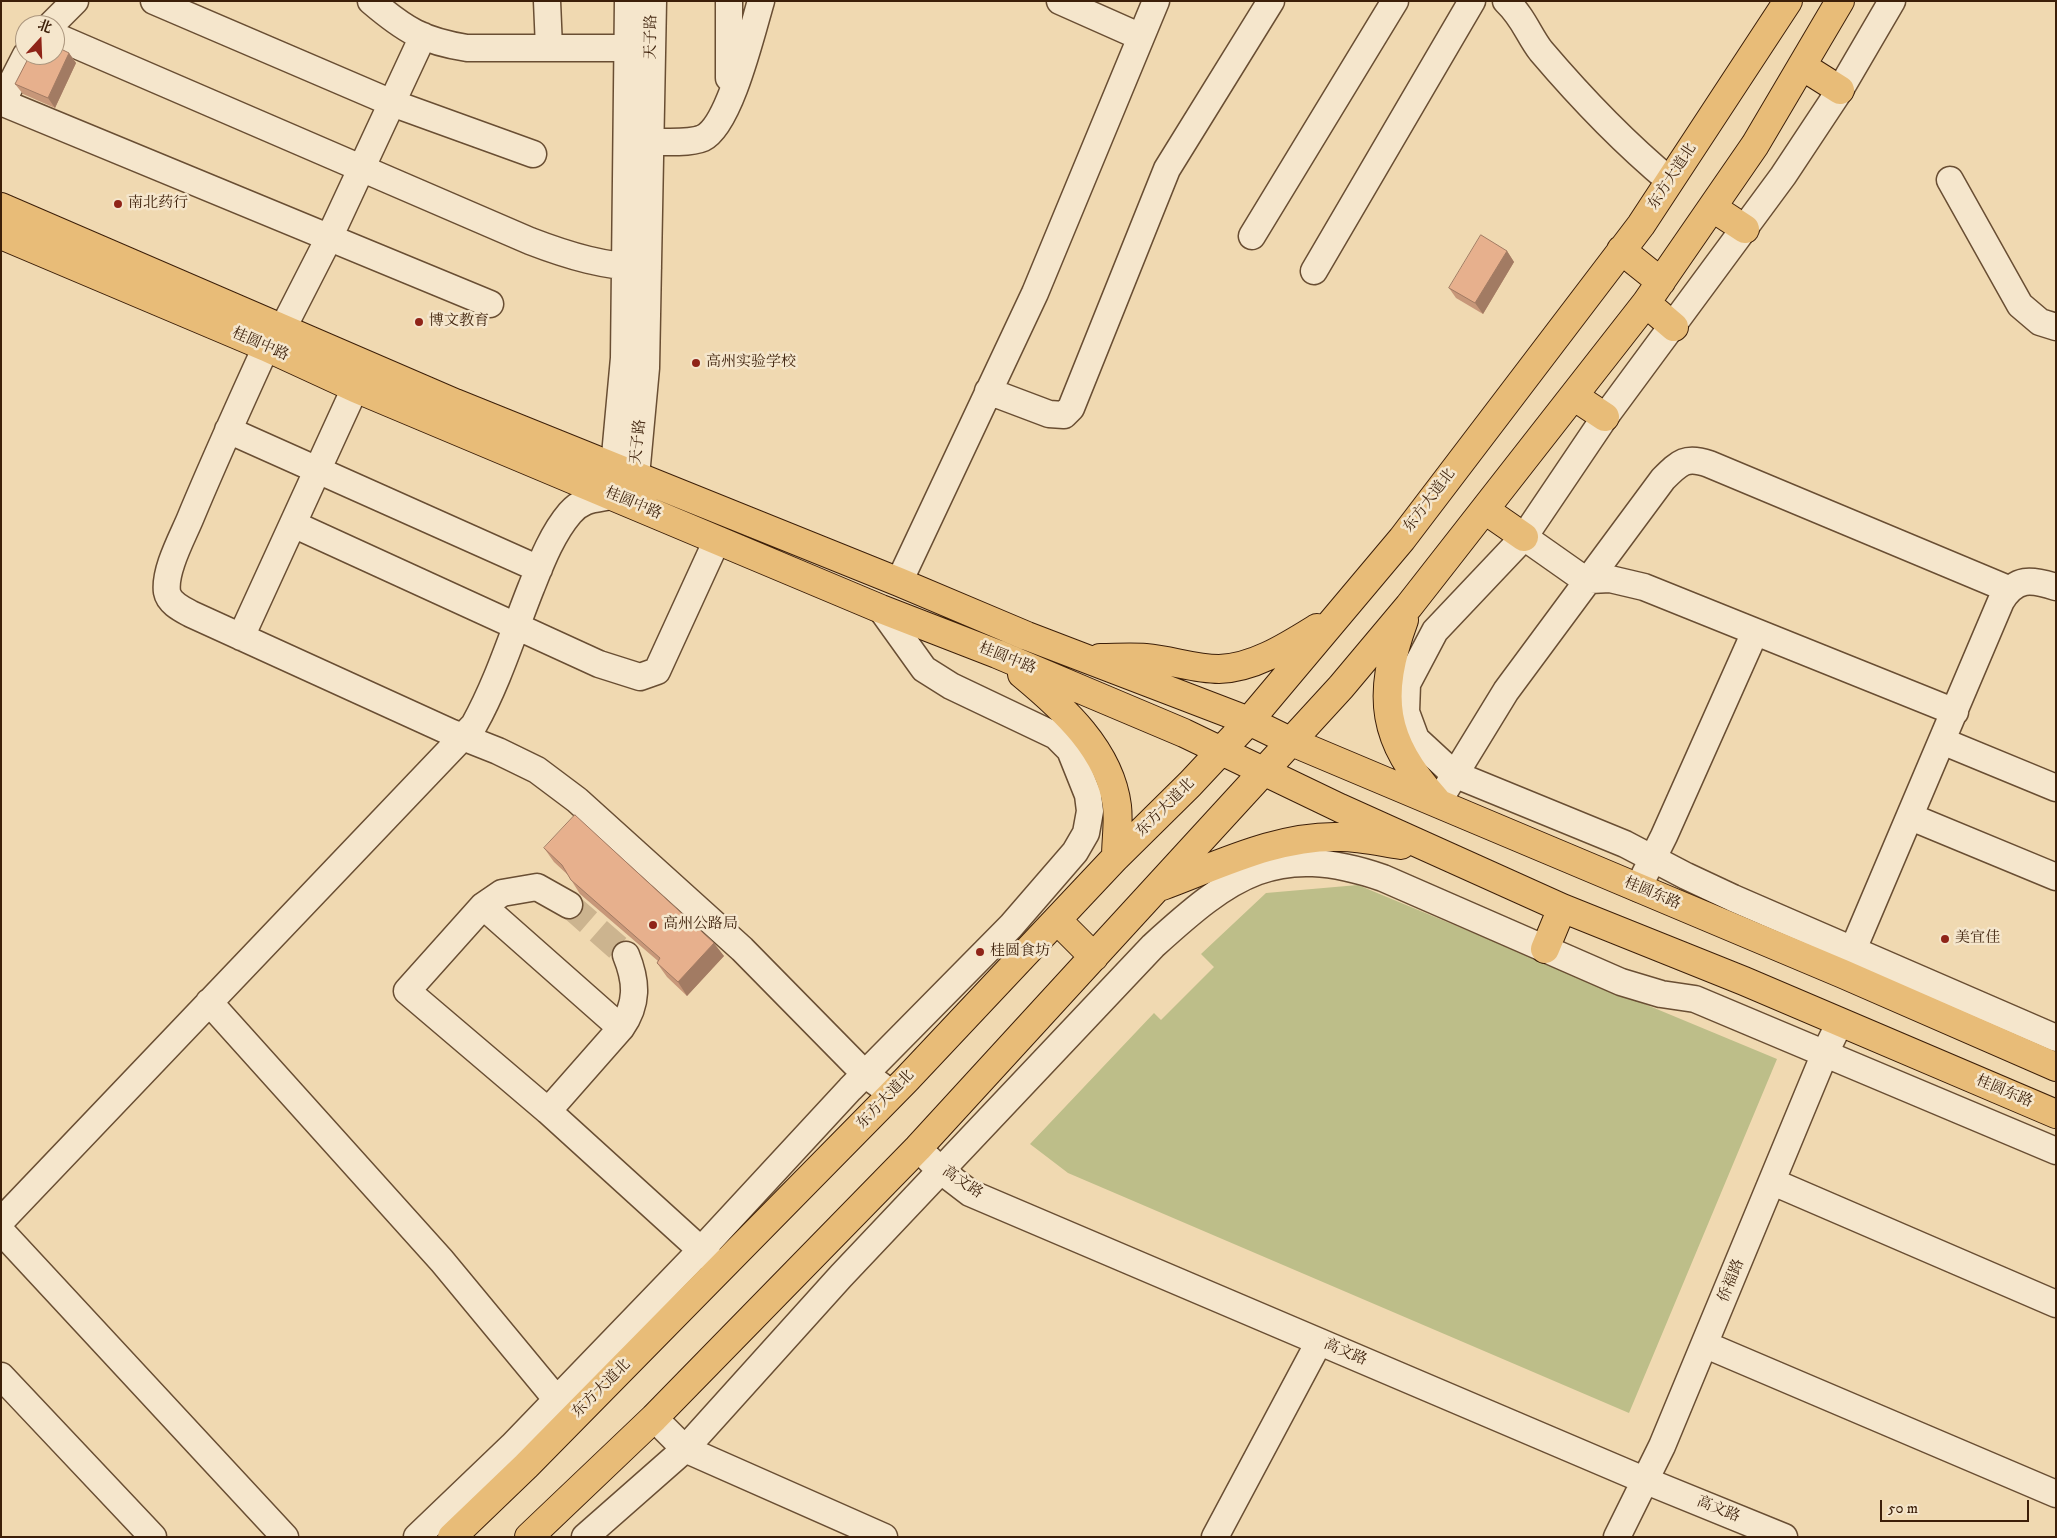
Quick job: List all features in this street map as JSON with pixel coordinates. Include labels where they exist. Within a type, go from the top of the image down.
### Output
[{"type":"main road","name":"东方大道北","points":[[452,1537],[565,1409],[721,1268],[892,1094],[1116,857],[1249,721],[1402,539],[1621,250],[1670,182],[1788,1]]},
{"type":"main road","points":[[529,1537],[654,1418],[918,1148],[1292,742],[1409,606],[1575,397],[1654,293],[1755,145],[1840,1]]},
{"type":"main road","points":[[1802,66],[1840,90]]},
{"type":"main road","name":"桂圆中路","points":[[1,207],[274,337],[355,388],[881,609],[997,654],[1222,750],[1265,771]]},
{"type":"main road","points":[[1713,208],[1745,229]]},
{"type":"main road","name":"桂圆中路","points":[[1,235],[455,403],[1082,657],[1249,721]]},
{"type":"main road","points":[[1621,250],[1654,293],[1674,327]]},
{"type":"main road","points":[[1575,397],[1606,417]]},
{"type":"main road","points":[[1485,510],[1524,537]]},
{"type":"main road","points":[[1409,606],[1395,644],[1386,708],[1393,739],[1411,769],[1439,803]]},
{"type":"main road","points":[[1082,657],[1147,658],[1195,667],[1220,669],[1256,661],[1289,646],[1337,615]]},
{"type":"main road","points":[[997,654],[1049,696],[1085,734],[1104,766],[1117,806],[1116,857]]},
{"type":"main road","name":"桂圆东路","points":[[1249,721],[1292,742],[1638,888],[1848,962],[2056,1067]]},
{"type":"main road","name":"桂圆东路","points":[[1265,771],[1340,808],[1562,908],[1840,1022],[2056,1114]]},
{"type":"main road","points":[[1159,887],[1238,856],[1293,842],[1339,836],[1437,851]]},
{"type":"main road","points":[[1545,948],[1562,908]]},
{"type":"main road","points":[[1057,920],[1094,957]]},
{"type":"street","points":[[62,15],[75,1]]},
{"type":"street","points":[[154,1],[392,103],[532,154]]},
{"type":"street","points":[[371,1],[402,27],[439,43],[468,48],[640,48]]},
{"type":"street","points":[[547,1],[549,48]]},
{"type":"street","name":"天子路","points":[[628,1],[640,48]]},
{"type":"street","name":"天子路","points":[[614,496],[629,486],[624,471],[646,368],[637,268],[638,141],[640,48],[653,1]]},
{"type":"street","points":[[729,1],[729,86],[732,97]]},
{"type":"street","points":[[638,141],[702,139],[712,133],[732,97],[761,1]]},
{"type":"street","points":[[1060,1],[1141,37]]},
{"type":"street","points":[[899,582],[1035,293],[1156,1]]},
{"type":"street","points":[[988,392],[1049,414],[1064,415],[1071,408],[1167,169],[1270,1]]},
{"type":"street","points":[[1252,236],[1395,1]]},
{"type":"street","points":[[1314,270],[1472,1]]},
{"type":"street","points":[[1506,1],[1527,26],[1539,48],[1592,108],[1633,150],[1670,182]]},
{"type":"street","points":[[1892,1],[1840,90],[1745,229],[1606,417],[1524,537],[1435,631],[1406,684],[1406,712],[1416,739],[1454,774],[1654,858],[1848,962],[2056,1038]]},
{"type":"street","points":[[423,36],[329,238],[274,337],[228,430],[174,558],[167,591],[171,601],[241,637],[462,736],[498,750],[536,770],[577,800],[742,949],[865,1074],[892,1094]]},
{"type":"street","points":[[65,40],[530,241],[579,259],[637,268]]},
{"type":"street","points":[[21,65],[1,102],[490,304]]},
{"type":"street","points":[[1950,180],[2020,305],[2040,322],[2056,327]]},
{"type":"street","points":[[241,637],[355,388]]},
{"type":"street","points":[[228,430],[539,569]]},
{"type":"street","points":[[1439,803],[1454,774],[1506,691],[1663,479],[1678,465],[1690,459],[1709,464],[2008,589]]},
{"type":"street","points":[[1,1221],[474,725],[556,533],[570,513],[584,502],[595,498],[614,496]]},
{"type":"street","points":[[293,524],[516,627],[617,670],[640,676],[650,675],[657,671],[717,540]]},
{"type":"street","points":[[1524,537],[1561,564],[1590,580],[1610,579],[1644,587],[1955,712]]},
{"type":"street","points":[[1848,962],[2001,601],[2008,589],[2028,581],[2056,587]]},
{"type":"street","points":[[418,1537],[565,1409],[701,1250],[865,1074],[1012,926],[1069,859],[1086,833],[1090,811],[1088,795],[1070,750],[1056,736],[951,686],[924,669],[881,609]]},
{"type":"street","points":[[1638,888],[1654,858],[1755,632]]},
{"type":"street","points":[[1942,741],[2056,788]]},
{"type":"street","points":[[1911,817],[2056,877]]},
{"type":"street","points":[[585,1537],[684,1449],[940,1170],[1153,946],[1197,906],[1233,881],[1261,868],[1298,862],[1352,867],[1383,878],[1620,982],[1661,994],[1695,999],[2056,1151]]},
{"type":"street","points":[[569,905],[537,887],[502,893],[482,906],[407,991],[548,1111],[721,1268]]},
{"type":"street","points":[[482,906],[621,1028]]},
{"type":"street","points":[[548,1111],[621,1028],[631,1014],[634,992],[631,969],[626,955]]},
{"type":"street","points":[[209,1002],[442,1262],[565,1409]]},
{"type":"street","name":"侨福路","points":[[1618,1537],[1662,1446],[1706,1345],[1825,1053],[1840,1022]]},
{"type":"street","name":"高文路","points":[[918,1148],[940,1170],[970,1193],[1644,1480],[1784,1537]]},
{"type":"street","points":[[1773,1182],[2056,1304]]},
{"type":"street","points":[[1,1231],[285,1537]]},
{"type":"street","points":[[1215,1537],[1319,1342]]},
{"type":"street","points":[[1706,1345],[2056,1494]]},
{"type":"street","points":[[1,1376],[154,1537]]},
{"type":"street","points":[[654,1418],[684,1449],[884,1537]]},
{"type":"green space","points":[[1358,885],[1777,1059],[1629,1413],[1068,1173],[1030,1144],[1154,1013],[1161,1020],[1214,967],[1201,954],[1266,893]]},
{"type":"building","points":[[65,51],[69,53],[65,62]]},
{"type":"building","points":[[25,65],[63,65],[48,98],[15,84]]},
{"type":"building","points":[[1481,235],[1507,251],[1475,303],[1449,288]]},
{"type":"building","name":"高州公路局","points":[[575,815],[714,943],[678,982],[657,963],[660,958],[571,880],[562,865],[544,848]]},
{"type":"tunnel","points":[[569,905],[626,955]]},
{"type":"place","name":"南北药行","points":[[118,204]]},
{"type":"place","name":"博文教育","points":[[419,322]]},
{"type":"place","name":"高州实验学校","points":[[696,363]]},
{"type":"place","name":"高州公路局","points":[[653,925]]},
{"type":"place","name":"美宜佳","points":[[1945,939]]},
{"type":"place","name":"桂圆食坊","points":[[980,952]]}]
